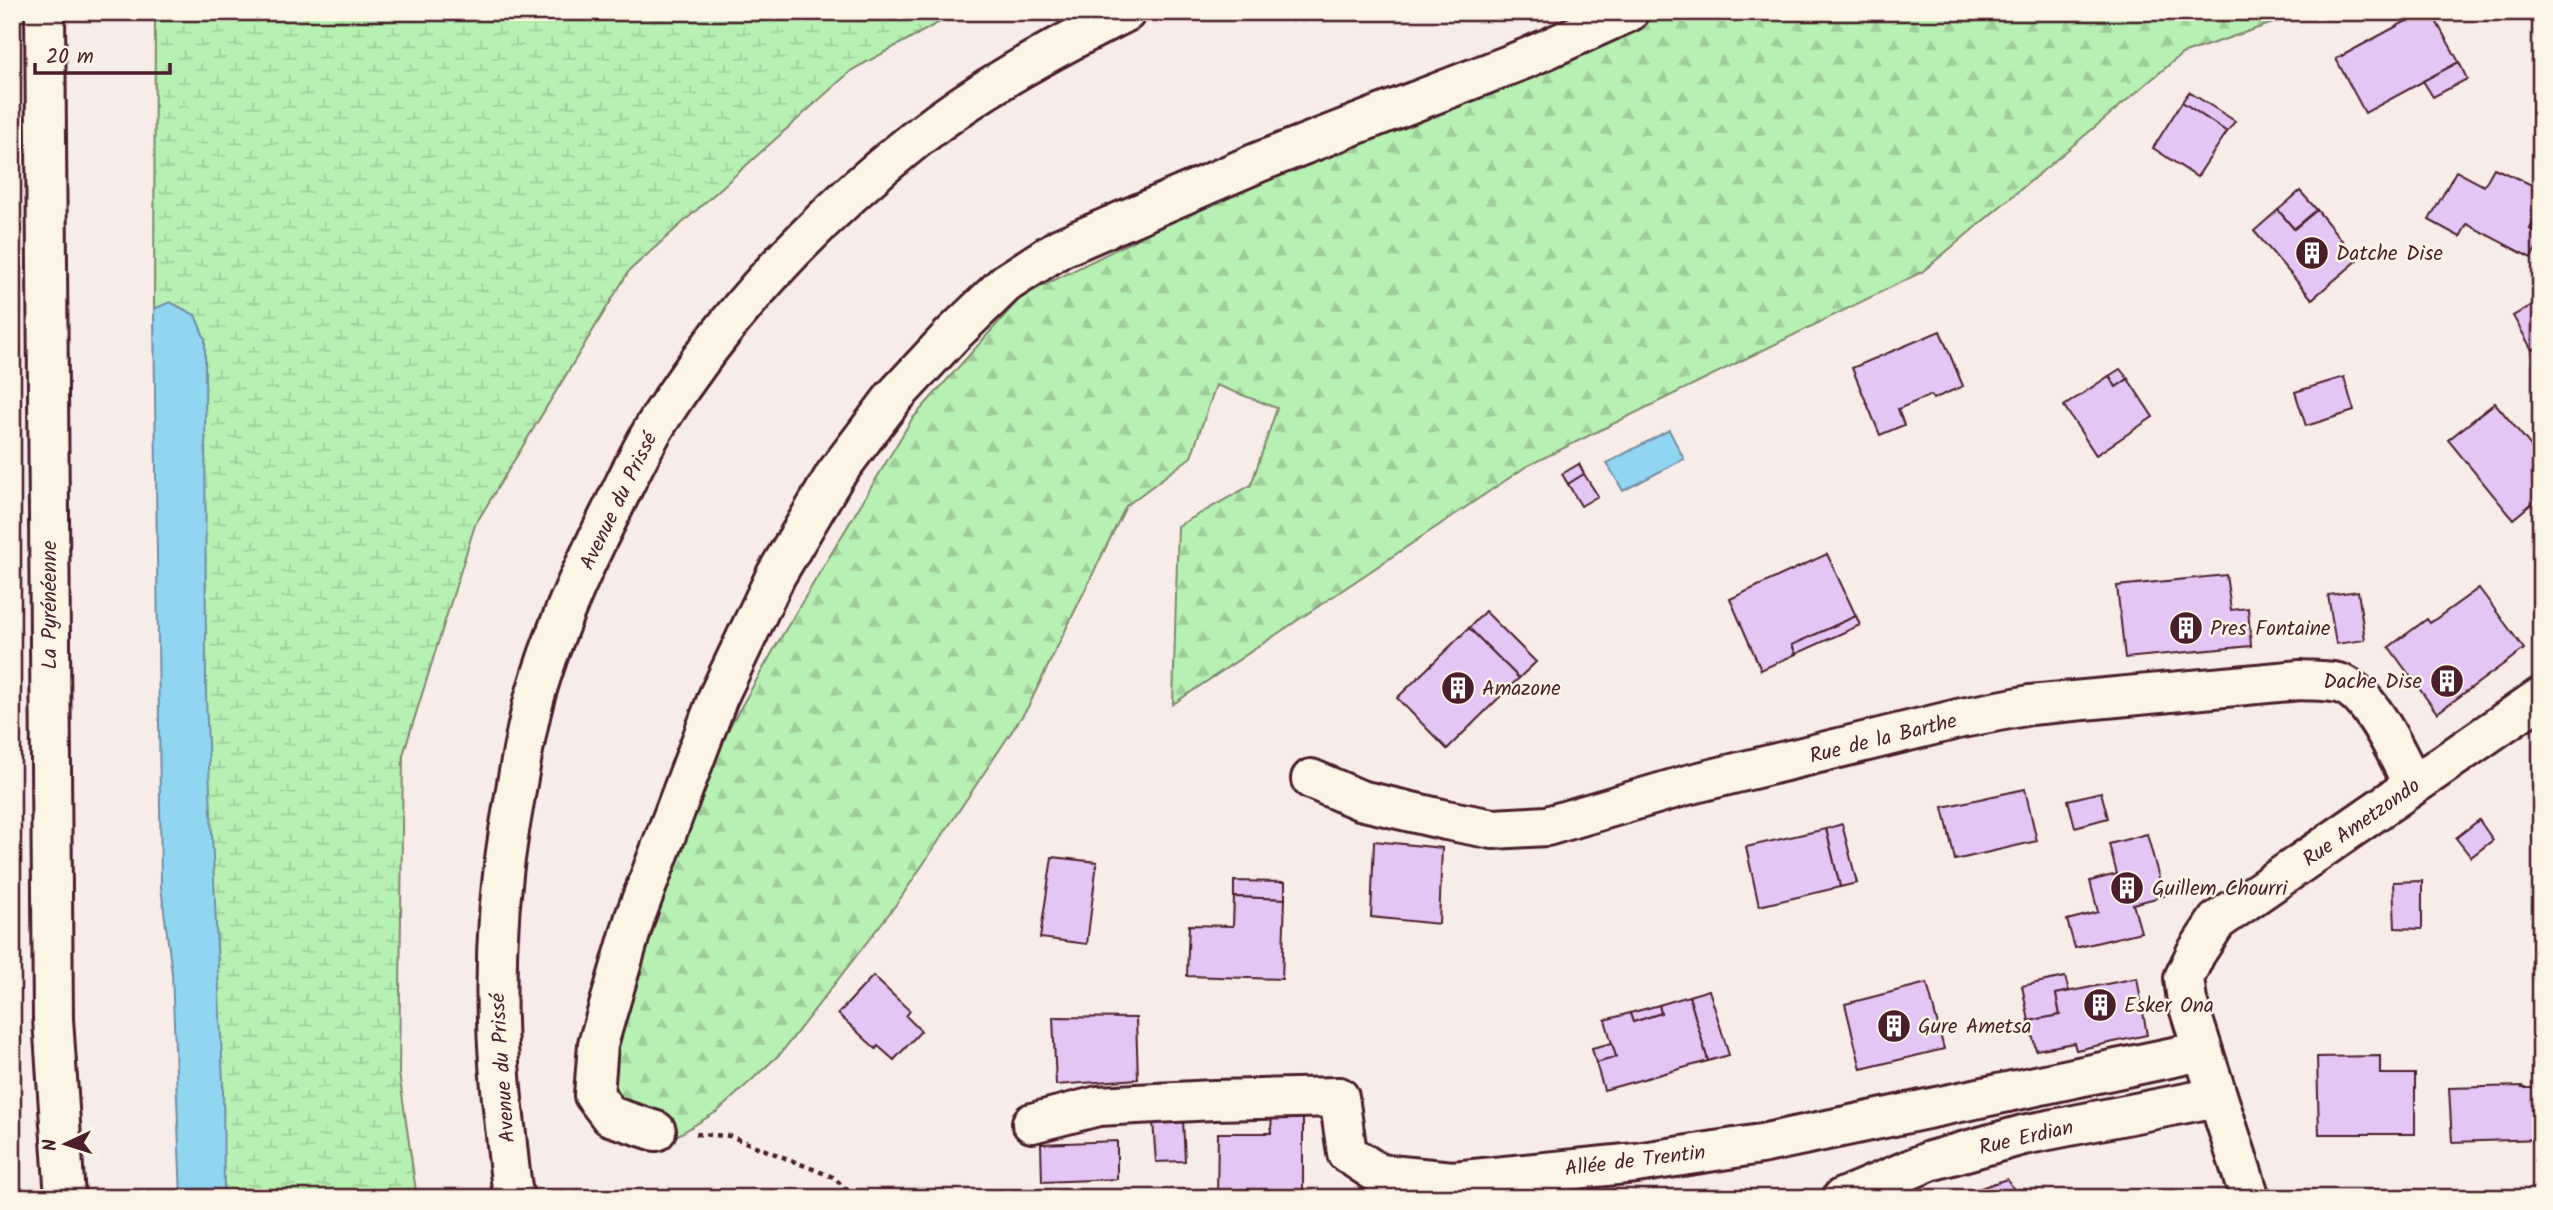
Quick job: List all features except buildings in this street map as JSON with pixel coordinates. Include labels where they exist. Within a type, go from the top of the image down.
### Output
[{"type":"main road","name":"La Pyrénéenne","points":[[45,12],[53,1019],[65,1198]]},
{"type":"main road","name":"Avenue du Prissé","points":[[514,1198],[501,1092],[496,1000],[497,927],[505,856],[518,775],[535,697],[564,615],[595,543],[625,484],[658,421],[712,344],[777,268],[825,218],[918,137],[1068,41],[1126,12]]},
{"type":"main road","points":[[656,1131],[610,1116],[594,1095],[598,1044],[635,917],[718,696],[776,575],[835,475],[894,397],[1006,284],[1060,248],[1259,162],[1527,58],[1629,12]]},
{"type":"main road","name":"Rue de la Barthe","points":[[1311,779],[1360,800],[1446,820],[1493,829],[1546,826],[1700,782],[1962,718],[2030,705],[2300,680],[2339,683],[2355,691],[2369,706],[2413,785]]},
{"type":"main road","name":"Rue Ametzondo","points":[[2250,1198],[2187,1001],[2185,978],[2196,953],[2217,922],[2541,697]]},
{"type":"main road","name":"Allée de Trentin","points":[[1032,1123],[1098,1106],[1339,1097],[1347,1153],[1379,1174],[1453,1181],[1636,1163],[1761,1144],[2202,1051]]},
{"type":"main road","name":"Rue Erdian","points":[[1842,1198],[1930,1161],[2023,1135],[2217,1097]]},
{"type":"path","points":[[656,1131],[730,1136],[833,1177],[856,1198]]},
{"type":"green space","points":[[155,12],[958,12],[852,70],[629,271],[475,525],[403,755],[399,1073],[417,1198],[183,1198],[154,309]]},
{"type":"green space","points":[[1656,12],[2305,12],[2182,54],[1922,272],[1527,466],[1173,704],[1178,526],[1251,485],[1277,408],[1216,385],[1191,457],[1126,506],[1028,707],[898,902],[781,1053],[718,1111],[653,1150],[604,1128],[621,957],[667,836],[780,639],[912,419],[1022,296],[1290,163]]},
{"type":"water","points":[[170,302],[195,315],[205,339],[206,699],[223,1083],[224,1198],[181,1198],[172,973],[161,887],[154,309]]},
{"type":"water","points":[[1669,430],[1684,459],[1623,491],[1607,463]]},
{"type":"place","name":"Datche Dise","points":[[2312,253]]},
{"type":"place","name":"Pres Fontaine","points":[[2186,628]]},
{"type":"place","name":"Dache Dise","points":[[2447,681]]},
{"type":"place","name":"Amazone","points":[[1458,688]]},
{"type":"place","name":"Guillem Chourri","points":[[2127,888]]},
{"type":"place","name":"Esker Ona","points":[[2100,1005]]},
{"type":"place","name":"Gure Ametsa","points":[[1894,1026]]}]
